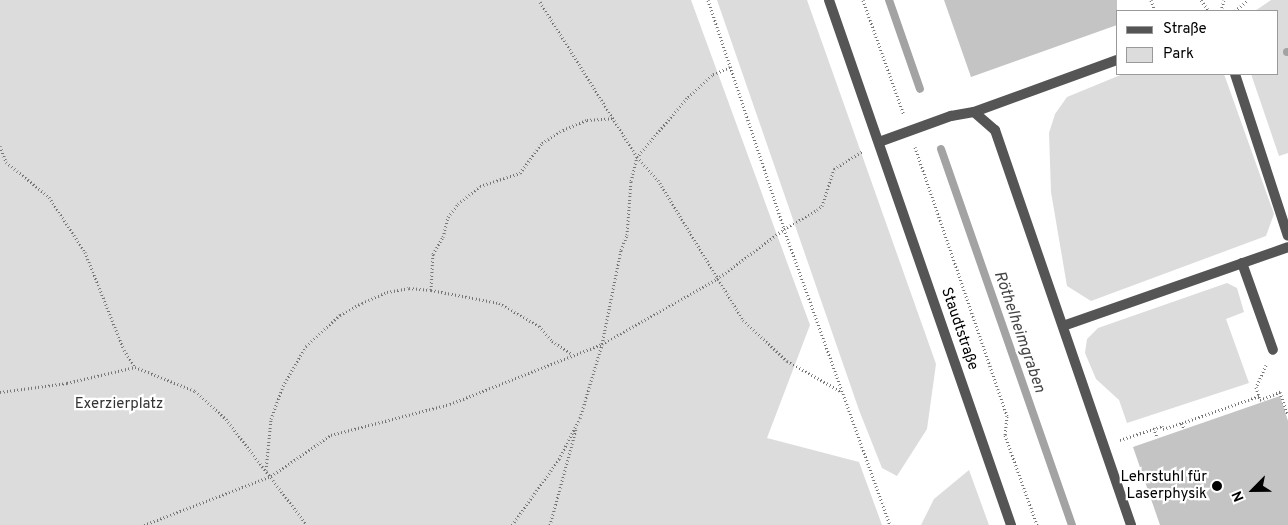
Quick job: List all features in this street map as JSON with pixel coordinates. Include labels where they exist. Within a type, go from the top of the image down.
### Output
[{"type":"street","name":"Staudtstraße","points":[[829,0],[1011,525]]},
{"type":"street","points":[[879,142],[909,130],[974,112],[1116,60]]},
{"type":"street","points":[[1235,75],[1288,236]]},
{"type":"street","points":[[974,112],[995,130],[1131,525]]},
{"type":"street","points":[[1063,326],[1288,247]]},
{"type":"street","points":[[1242,263],[1273,350]]},
{"type":"path","points":[[539,0],[637,157],[658,180],[716,280],[743,320],[772,350],[807,376],[842,392]]},
{"type":"path","points":[[708,0],[784,229],[890,525]]},
{"type":"path","points":[[863,0],[1007,416],[1005,435],[1037,525]]},
{"type":"path","points":[[1236,10],[1248,0]]},
{"type":"path","points":[[550,525],[602,344],[621,250],[627,235],[631,181],[637,157],[687,98],[712,76],[730,67]]},
{"type":"path","points":[[431,290],[433,254],[443,237],[448,217],[458,204],[480,186],[520,173],[542,143],[563,130],[587,120],[613,118]]},
{"type":"path","points":[[144,525],[271,476],[331,435],[450,404],[572,354],[602,344],[716,280],[784,229],[822,206],[830,175],[840,164],[879,142]]},
{"type":"path","points":[[0,146],[6,162],[49,198],[84,252],[124,350],[135,367],[195,391],[226,419],[307,525]]},
{"type":"path","points":[[266,470],[271,419],[282,386],[306,346],[340,315],[362,303],[402,290],[431,290],[499,303],[538,326],[552,341],[572,354]]},
{"type":"path","points":[[1273,350],[1256,387],[1260,400],[1280,392],[1288,415]]},
{"type":"path","points":[[0,392],[67,384],[135,367]]},
{"type":"path","points":[[1104,446],[1154,428],[1162,426],[1163,429],[1182,423],[1259,396]]},
{"type":"path","points":[[512,525],[559,458],[580,418]]},
{"type":"path","points":[[1182,423],[1184,429]]},
{"type":"path","points":[[1154,428],[1157,438]]},
{"type":"green space","name":"Exerzierplatz","points":[[0,0],[691,0],[810,325],[767,438],[859,462],[882,525],[0,525]]},
{"type":"green space","points":[[717,0],[807,0],[936,364],[927,429],[897,476],[882,468],[859,410]]},
{"type":"green space","points":[[1271,0],[1288,0],[1288,153],[1279,156],[1251,75],[1278,75],[1278,10],[1256,10]]},
{"type":"green space","points":[[1121,75],[1224,75],[1274,214],[1266,236],[1091,301],[1067,286],[1051,192],[1049,133],[1055,114],[1067,97]]},
{"type":"green space","points":[[1227,283],[1237,288],[1244,312],[1226,319],[1249,383],[1127,423],[1119,400],[1096,379],[1085,353],[1087,339],[1098,328]]},
{"type":"green space","points":[[969,470],[989,525],[921,525],[934,499]]},
{"type":"building","points":[[944,0],[1117,0],[1116,25],[971,77]]},
{"type":"building","name":"Lehrstuhl für Laserphysik","points":[[1280,396],[1288,421],[1288,525],[1160,525],[1133,447]]},
{"type":"waterway","name":"Röthelheimgraben","points":[[889,0],[920,89]]},
{"type":"waterway","name":"Röthelheimgraben","points":[[941,149],[1072,525]]},
{"type":"place","name":"Lehrstuhl für Laserphysik","points":[[1217,486]]}]
